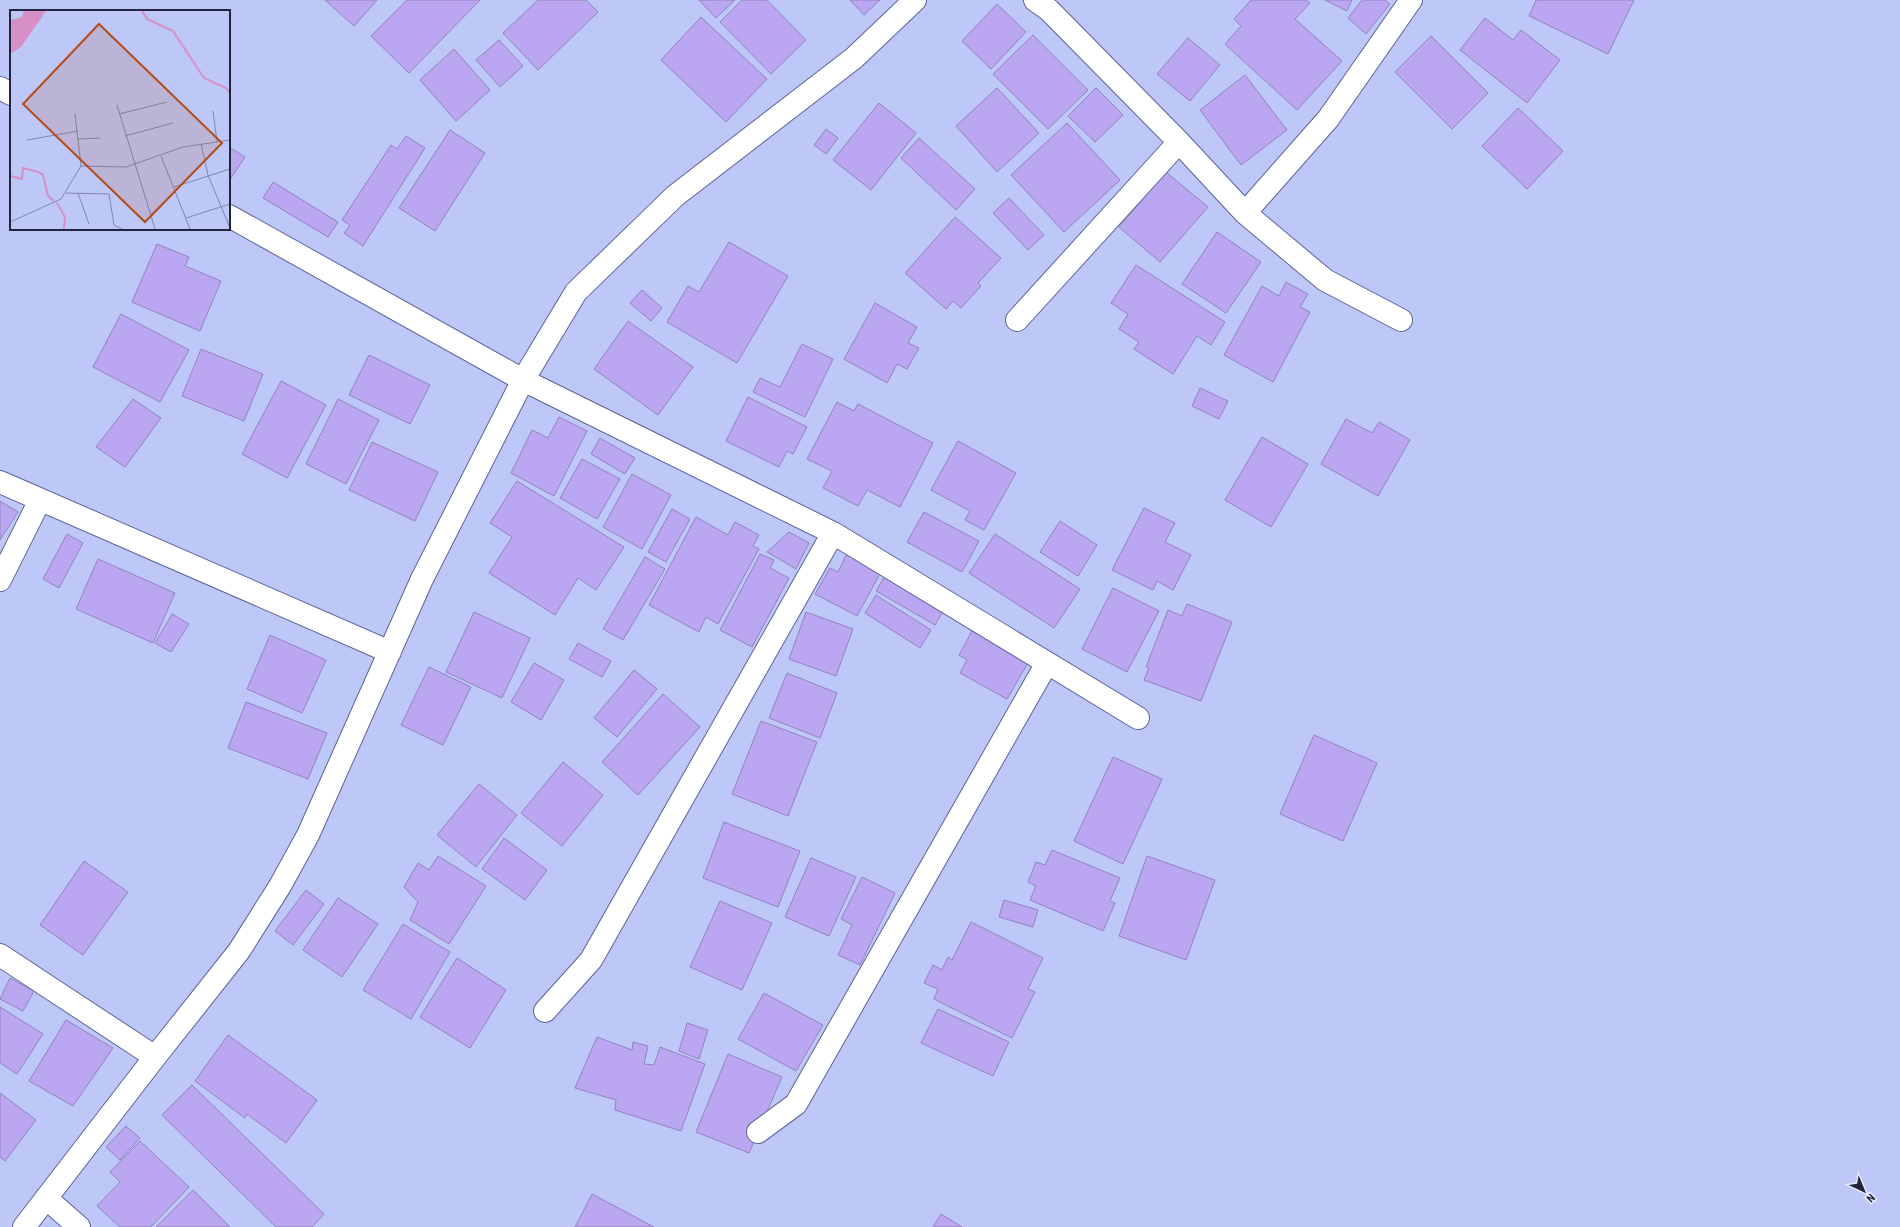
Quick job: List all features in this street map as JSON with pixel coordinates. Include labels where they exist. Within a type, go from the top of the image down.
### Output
[{"type":"street","points":[[24,1227],[155,1057],[239,952],[280,886],[308,835],[422,579],[523,380],[576,292],[675,196],[854,58],[915,0]]},
{"type":"street","points":[[1035,0],[1049,10],[1179,142],[1245,213],[1324,280],[1401,320]]},
{"type":"street","points":[[1245,213],[1328,119],[1411,0]]},
{"type":"street","points":[[0,88],[10,93]]},
{"type":"street","points":[[1017,320],[1179,142]]},
{"type":"street","points":[[230,217],[523,380],[833,534],[1138,718]]},
{"type":"street","points":[[0,482],[390,652]]},
{"type":"street","points":[[0,580],[40,500]]},
{"type":"street","points":[[546,1011],[592,960],[833,534]]},
{"type":"street","points":[[758,1132],[796,1104],[1048,663]]},
{"type":"street","points":[[0,956],[155,1057]]},
{"type":"street","points":[[46,1198],[80,1227]]},
{"type":"building","points":[[325,0],[377,0],[354,26]]},
{"type":"building","points":[[407,0],[480,0],[409,73],[371,36]]},
{"type":"building","points":[[538,0],[586,0],[598,12],[538,70],[503,33]]},
{"type":"building","points":[[699,0],[735,0],[716,18]]},
{"type":"building","points":[[742,0],[767,0],[806,40],[771,74],[720,22]]},
{"type":"building","points":[[850,0],[880,0],[864,15]]},
{"type":"building","points":[[1251,0],[1306,0],[1310,3],[1295,19],[1342,61],[1297,110],[1225,44],[1241,26],[1234,19]]},
{"type":"building","points":[[1325,0],[1352,0],[1347,11]]},
{"type":"building","points":[[1362,0],[1385,0],[1390,4],[1366,34],[1348,18]]},
{"type":"building","points":[[1536,0],[1634,0],[1608,54],[1529,16]]},
{"type":"building","points":[[997,4],[1026,32],[991,69],[962,41]]},
{"type":"building","points":[[701,17],[767,79],[726,122],[661,60]]},
{"type":"building","points":[[1485,18],[1513,40],[1521,30],[1560,60],[1527,103],[1460,50]]},
{"type":"building","points":[[1033,35],[1088,90],[1048,129],[993,74]]},
{"type":"building","points":[[1431,36],[1488,93],[1452,129],[1395,72]]},
{"type":"building","points":[[1188,38],[1220,65],[1190,101],[1157,74]]},
{"type":"building","points":[[499,40],[523,66],[500,87],[476,60]]},
{"type":"building","points":[[454,49],[490,90],[456,121],[420,80]]},
{"type":"building","points":[[1245,75],[1287,130],[1241,165],[1200,110]]},
{"type":"building","points":[[997,88],[1039,133],[997,172],[956,126]]},
{"type":"building","points":[[1096,88],[1123,115],[1095,142],[1068,116]]},
{"type":"building","points":[[879,103],[916,133],[871,190],[833,160]]},
{"type":"building","points":[[1518,108],[1563,151],[1527,189],[1482,146]]},
{"type":"building","points":[[1067,123],[1120,180],[1064,232],[1011,175]]},
{"type":"building","points":[[826,129],[838,138],[826,154],[814,145]]},
{"type":"building","points":[[450,130],[485,153],[435,231],[399,208]]},
{"type":"building","points":[[406,136],[425,148],[363,246],[344,233],[350,225],[342,220],[391,145],[397,149]]},
{"type":"building","points":[[919,138],[975,189],[956,210],[901,158]]},
{"type":"building","points":[[230,148],[245,157],[230,180]]},
{"type":"building","points":[[1166,172],[1208,207],[1160,262],[1119,227]]},
{"type":"building","points":[[273,182],[338,222],[328,237],[263,198]]},
{"type":"building","points":[[1009,198],[1044,235],[1028,250],[993,213]]},
{"type":"building","points":[[955,217],[1001,258],[978,283],[981,286],[961,308],[953,301],[946,309],[905,273]]},
{"type":"building","points":[[1217,232],[1261,262],[1226,313],[1182,284]]},
{"type":"building","points":[[729,242],[788,276],[737,363],[667,322],[688,286],[699,292]]},
{"type":"building","points":[[157,244],[189,257],[185,266],[221,281],[200,331],[132,302]]},
{"type":"building","points":[[1136,265],[1225,322],[1211,345],[1197,336],[1173,374],[1134,349],[1139,342],[1119,329],[1128,314],[1111,303]]},
{"type":"building","points":[[1286,282],[1308,294],[1300,307],[1310,312],[1273,382],[1224,355],[1262,286],[1279,296]]},
{"type":"building","points":[[642,290],[662,308],[651,321],[630,303]]},
{"type":"building","points":[[875,303],[917,327],[908,343],[919,348],[907,369],[897,364],[887,383],[844,359]]},
{"type":"building","points":[[121,314],[189,350],[160,402],[93,367]]},
{"type":"building","points":[[628,321],[693,367],[658,415],[594,369]]},
{"type":"building","points":[[802,344],[833,359],[805,417],[753,392],[760,378],[780,387]]},
{"type":"building","points":[[201,349],[263,374],[244,421],[182,396]]},
{"type":"building","points":[[369,355],[430,385],[410,424],[349,395]]},
{"type":"building","points":[[281,381],[326,405],[287,478],[242,454]]},
{"type":"building","points":[[1200,388],[1228,401],[1219,419],[1192,406]]},
{"type":"building","points":[[748,397],[807,427],[793,454],[787,451],[779,467],[726,441]]},
{"type":"building","points":[[133,399],[161,418],[125,467],[96,447]]},
{"type":"building","points":[[338,399],[379,420],[346,484],[306,464]]},
{"type":"building","points":[[837,402],[854,411],[858,404],[933,443],[900,507],[867,490],[858,506],[823,488],[832,471],[807,459]]},
{"type":"building","points":[[559,417],[587,431],[554,496],[511,473],[532,430],[548,438]]},
{"type":"building","points":[[1346,419],[1372,433],[1379,422],[1410,440],[1378,496],[1321,464]]},
{"type":"building","points":[[1262,437],[1308,464],[1271,527],[1225,500]]},
{"type":"building","points":[[600,438],[635,458],[625,474],[591,454]]},
{"type":"building","points":[[958,441],[1016,473],[984,530],[965,520],[970,511],[931,490]]},
{"type":"building","points":[[372,442],[438,472],[415,521],[349,490]]},
{"type":"building","points":[[582,459],[620,479],[597,519],[560,498]]},
{"type":"building","points":[[632,474],[671,495],[642,549],[603,527]]},
{"type":"building","points":[[517,481],[624,547],[596,590],[578,578],[555,615],[489,573],[512,537],[490,523]]},
{"type":"building","points":[[0,501],[18,512],[0,540]]},
{"type":"building","points":[[1144,508],[1175,523],[1165,542],[1191,555],[1173,590],[1157,581],[1153,590],[1112,570]]},
{"type":"building","points":[[672,509],[690,519],[666,562],[648,552]]},
{"type":"building","points":[[924,512],[979,541],[962,572],[907,542]]},
{"type":"building","points":[[696,517],[728,535],[735,522],[759,535],[753,546],[759,549],[718,624],[706,617],[699,632],[649,605]]},
{"type":"building","points":[[1060,521],[1097,545],[1078,576],[1040,552]]},
{"type":"building","points":[[789,532],[809,543],[796,569],[767,552]]},
{"type":"building","points":[[67,534],[83,543],[59,588],[43,579]]},
{"type":"building","points":[[995,534],[1080,589],[1054,628],[969,573]]},
{"type":"building","points":[[847,553],[881,572],[857,616],[815,594],[830,568],[838,572]]},
{"type":"building","points":[[760,554],[774,560],[770,568],[789,578],[752,647],[720,630]]},
{"type":"building","points":[[645,557],[665,569],[623,640],[603,629]]},
{"type":"building","points":[[98,559],[175,593],[153,643],[76,609]]},
{"type":"building","points":[[886,574],[945,608],[935,625],[876,591]]},
{"type":"building","points":[[1113,588],[1159,611],[1127,672],[1082,649]]},
{"type":"building","points":[[876,595],[931,630],[920,648],[865,613]]},
{"type":"building","points":[[1187,604],[1232,622],[1201,701],[1144,680],[1149,668],[1146,667],[1168,610],[1182,616]]},
{"type":"building","points":[[474,612],[530,638],[502,698],[446,672]]},
{"type":"building","points":[[806,612],[853,629],[836,676],[789,659]]},
{"type":"building","points":[[172,614],[189,624],[171,652],[155,643]]},
{"type":"building","points":[[972,631],[1028,663],[1007,699],[960,673],[967,660],[959,655]]},
{"type":"building","points":[[270,635],[326,660],[302,713],[247,689]]},
{"type":"building","points":[[578,643],[611,661],[602,677],[569,659]]},
{"type":"building","points":[[534,663],[564,680],[541,720],[511,702]]},
{"type":"building","points":[[429,667],[471,687],[443,745],[401,725]]},
{"type":"building","points":[[634,670],[657,689],[617,737],[594,718]]},
{"type":"building","points":[[787,673],[837,693],[820,738],[769,718]]},
{"type":"building","points":[[663,694],[700,727],[638,795],[602,762]]},
{"type":"building","points":[[246,702],[327,733],[308,779],[228,748]]},
{"type":"building","points":[[761,721],[817,742],[788,816],[732,794]]},
{"type":"building","points":[[1314,735],[1377,763],[1343,841],[1280,814]]},
{"type":"building","points":[[1113,757],[1162,779],[1123,864],[1074,841]]},
{"type":"building","points":[[563,762],[603,795],[562,846],[521,813]]},
{"type":"building","points":[[479,784],[517,815],[476,867],[437,835]]},
{"type":"building","points":[[724,822],[800,851],[778,907],[703,878]]},
{"type":"building","points":[[504,838],[547,870],[525,900],[482,869]]},
{"type":"building","points":[[1052,850],[1120,878],[1110,901],[1115,903],[1103,931],[1030,900],[1036,886],[1028,882],[1036,862],[1045,865]]},
{"type":"building","points":[[438,856],[486,886],[449,944],[410,920],[418,902],[404,887],[418,863],[429,870]]},
{"type":"building","points":[[1147,856],[1215,880],[1186,960],[1119,936]]},
{"type":"building","points":[[811,858],[856,877],[829,936],[785,917]]},
{"type":"building","points":[[84,861],[128,892],[83,955],[40,925]]},
{"type":"building","points":[[862,877],[895,893],[860,965],[838,955],[852,925],[841,919]]},
{"type":"building","points":[[306,890],[324,904],[293,945],[275,931]]},
{"type":"building","points":[[338,898],[378,924],[342,977],[303,950]]},
{"type":"building","points":[[1004,900],[1038,910],[1033,927],[999,917]]},
{"type":"building","points":[[720,901],[772,923],[742,990],[690,967]]},
{"type":"building","points":[[971,922],[1043,958],[1028,989],[1035,992],[1012,1038],[934,999],[938,989],[924,983],[933,965],[942,970],[948,957],[952,960]]},
{"type":"building","points":[[403,924],[450,952],[411,1019],[363,990]]},
{"type":"building","points":[[457,958],[506,990],[470,1048],[420,1017]]},
{"type":"building","points":[[10,978],[34,991],[23,1011],[0,999]]},
{"type":"building","points":[[764,993],[823,1025],[796,1071],[738,1039]]},
{"type":"building","points":[[0,1007],[43,1034],[17,1074],[0,1063]]},
{"type":"building","points":[[938,1009],[1009,1042],[993,1076],[921,1043]]},
{"type":"building","points":[[66,1020],[113,1048],[73,1106],[29,1081]]},
{"type":"building","points":[[687,1023],[708,1030],[699,1059],[679,1051]]},
{"type":"building","points":[[228,1035],[317,1100],[286,1143],[247,1114],[245,1118],[195,1081]]},
{"type":"building","points":[[597,1037],[632,1050],[633,1042],[648,1046],[644,1064],[654,1065],[660,1047],[705,1064],[681,1131],[615,1110],[616,1100],[575,1088]]},
{"type":"building","points":[[728,1054],[782,1077],[749,1153],[696,1132]]},
{"type":"building","points":[[192,1085],[324,1214],[312,1227],[276,1227],[162,1115]]},
{"type":"building","points":[[0,1093],[36,1120],[5,1161],[0,1157]]},
{"type":"building","points":[[126,1126],[140,1138],[120,1160],[106,1147]]},
{"type":"building","points":[[140,1141],[189,1187],[151,1227],[120,1227],[97,1206],[120,1182],[110,1172]]},
{"type":"building","points":[[193,1190],[230,1227],[156,1227]]},
{"type":"building","points":[[592,1194],[654,1227],[575,1227]]},
{"type":"building","points":[[941,1214],[962,1227],[933,1227]]}]
